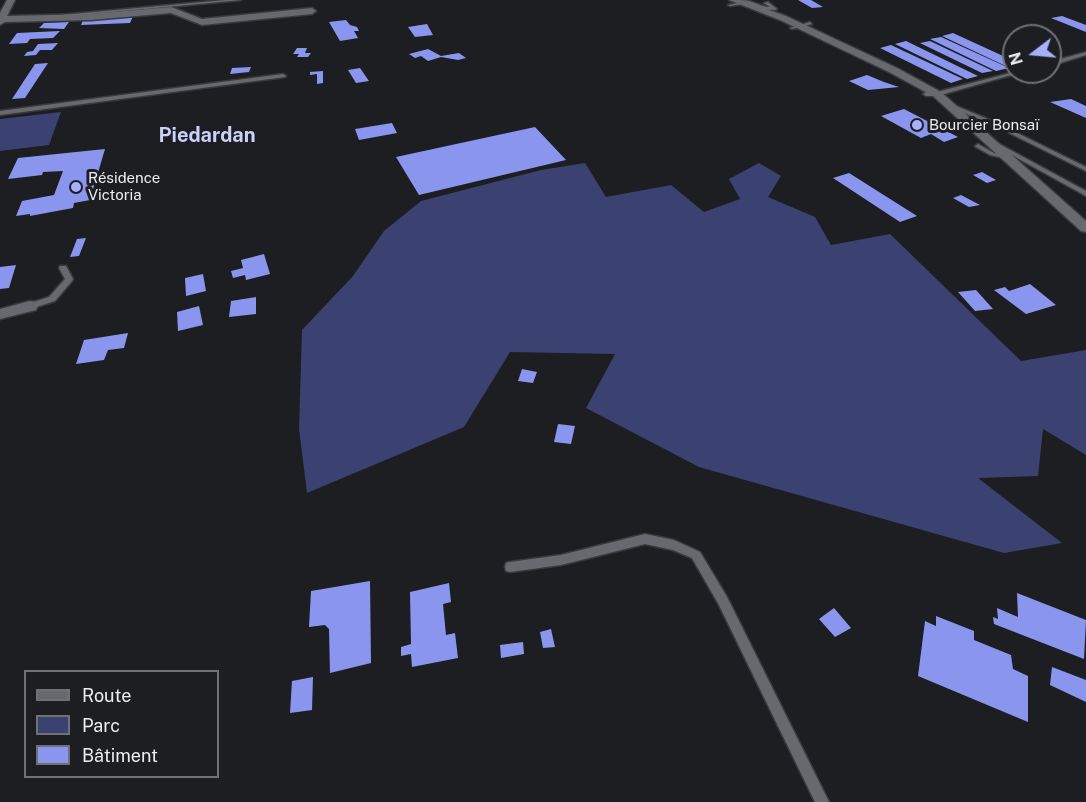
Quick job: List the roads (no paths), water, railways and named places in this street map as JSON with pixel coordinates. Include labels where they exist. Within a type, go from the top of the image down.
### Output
[{"type":"street","points":[[11,0],[1,20],[171,10],[182,13],[188,20],[202,22],[312,11]]},
{"type":"street","points":[[737,2],[758,8],[893,70],[949,105],[1086,228]]},
{"type":"street","points":[[0,314],[30,306]]},
{"type":"lane","points":[[45,18],[239,0]]},
{"type":"lane","points":[[758,8],[775,9],[766,3]]},
{"type":"lane","points":[[795,26],[810,23]]},
{"type":"lane","points":[[1062,60],[1086,53]]},
{"type":"lane","points":[[0,113],[283,76]]},
{"type":"lane","points":[[932,94],[1002,76]]},
{"type":"lane","points":[[949,105],[966,110],[1086,169]]},
{"type":"lane","points":[[990,141],[1086,194]]},
{"type":"lane","points":[[978,146],[992,154],[1008,157]]},
{"type":"lane","points":[[30,306],[52,299],[69,279],[63,268]]},
{"type":"lane","points":[[510,567],[561,560],[645,539],[674,545],[696,555],[723,601],[822,802]]},
{"type":"place","name":"Bourcier Bonsaï","points":[[917,125]]},
{"type":"place","name":"Résidence Victoria","points":[[76,187]]},
{"type":"district","name":"Piedardan","points":[[207,136]]}]
